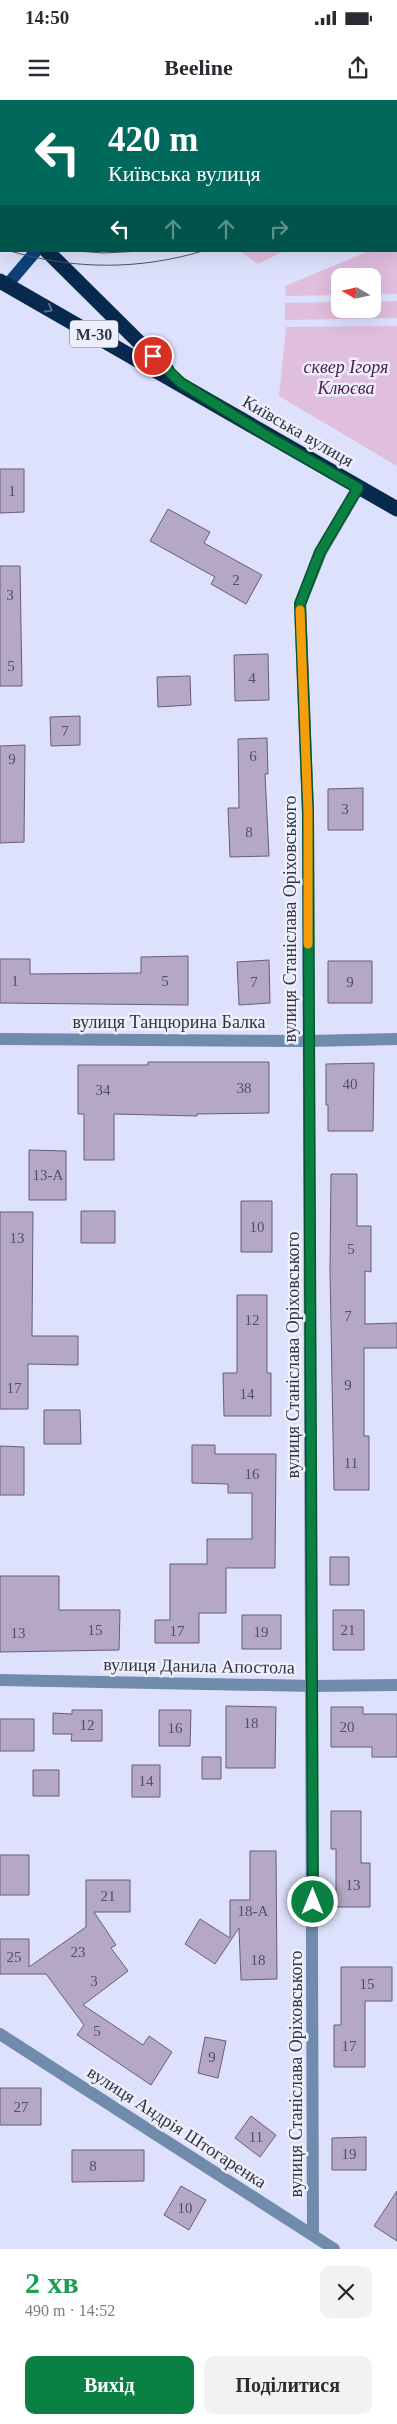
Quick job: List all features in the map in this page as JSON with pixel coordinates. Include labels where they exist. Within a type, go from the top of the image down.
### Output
[{"type":"highway","name":"Київська вулиця","points":[[48,252],[181,383]]},
{"type":"highway","name":"Київська вулиця","points":[[2,287],[181,383],[269,437],[397,509]]},
{"type":"main road","points":[[2,287],[35,252]]},
{"type":"street","name":"вулиця Станіслава Оріховського","points":[[314,2235],[308,812],[300,604],[320,552],[358,488]]},
{"type":"street","name":"вулиця Танцюрина Балка","points":[[0,1039],[308,1041],[397,1038]]},
{"type":"street","name":"вулиця Данила Апостола","points":[[0,1680],[312,1686],[397,1685]]},
{"type":"street","name":"вулиця Андрія Штогаренка","points":[[0,2034],[334,2249]]},
{"type":"green space","points":[[241,252],[282,252],[258,264]]},
{"type":"green space","points":[[367,252],[397,252],[397,294],[381,294],[381,268],[331,268],[331,295],[286,296],[285,286]]},
{"type":"green space","points":[[397,301],[397,318],[285,320],[285,303],[331,302],[331,318],[381,318],[381,302]]},
{"type":"green space","name":"сквер Ігоря Клюєва","points":[[397,326],[397,466],[279,396],[286,327]]},
{"type":"building","points":[[0,469],[24,469],[24,512],[0,513]]},
{"type":"building","points":[[168,509],[210,532],[204,543],[262,575],[246,604],[211,584],[215,577],[150,541]]},
{"type":"building","points":[[0,566],[20,566],[22,686],[0,686]]},
{"type":"building","points":[[268,654],[269,700],[235,701],[234,655]]},
{"type":"building","points":[[190,676],[191,705],[158,707],[157,677]]},
{"type":"building","points":[[80,716],[80,745],[51,746],[50,717]]},
{"type":"building","points":[[267,738],[268,774],[265,774],[269,856],[230,857],[228,808],[239,808],[238,739]]},
{"type":"building","points":[[25,745],[24,842],[0,843],[0,746]]},
{"type":"building","points":[[363,788],[363,830],[328,830],[328,789]]},
{"type":"building","points":[[188,956],[188,1005],[0,1003],[0,959],[30,959],[30,974],[141,973],[141,957]]},
{"type":"building","points":[[269,960],[270,1003],[239,1005],[237,962]]},
{"type":"building","points":[[328,961],[372,961],[372,1003],[328,1003]]},
{"type":"building","points":[[148,1062],[269,1062],[269,1113],[197,1114],[197,1116],[114,1114],[114,1160],[84,1160],[84,1114],[78,1114],[78,1065],[148,1065]]},
{"type":"building","points":[[374,1063],[373,1131],[328,1131],[326,1064]]},
{"type":"building","points":[[29,1150],[66,1151],[66,1200],[29,1200]]},
{"type":"building","points":[[331,1174],[357,1174],[357,1226],[371,1226],[371,1272],[365,1271],[365,1324],[397,1323],[397,1348],[364,1348],[364,1436],[369,1436],[369,1490],[334,1490],[330,1271]]},
{"type":"building","points":[[241,1201],[272,1201],[272,1252],[241,1252]]},
{"type":"building","points":[[81,1211],[115,1211],[115,1243],[81,1243]]},
{"type":"building","points":[[0,1212],[33,1212],[32,1336],[78,1336],[78,1365],[28,1364],[28,1409],[0,1409]]},
{"type":"building","points":[[237,1295],[267,1295],[267,1373],[271,1373],[271,1416],[224,1416],[223,1373],[237,1373]]},
{"type":"building","points":[[44,1410],[80,1410],[81,1444],[44,1444]]},
{"type":"building","points":[[192,1445],[215,1445],[215,1454],[276,1454],[275,1568],[226,1568],[226,1613],[199,1613],[199,1643],[155,1643],[155,1620],[170,1620],[170,1564],[207,1564],[207,1539],[252,1539],[252,1493],[228,1493],[228,1484],[192,1483]]},
{"type":"building","points":[[0,1446],[24,1447],[24,1495],[0,1495]]},
{"type":"building","points":[[330,1557],[349,1557],[349,1585],[330,1585]]},
{"type":"building","points":[[0,1576],[59,1576],[59,1610],[120,1610],[119,1650],[0,1652]]},
{"type":"building","points":[[333,1610],[364,1610],[364,1650],[333,1650]]},
{"type":"building","points":[[242,1615],[281,1615],[281,1649],[242,1649]]},
{"type":"building","points":[[226,1706],[276,1707],[275,1768],[226,1768]]},
{"type":"building","points":[[331,1707],[363,1707],[363,1714],[397,1714],[397,1757],[372,1757],[372,1747],[331,1747]]},
{"type":"building","points":[[72,1710],[102,1710],[102,1741],[71,1741],[72,1734],[53,1734],[53,1713],[72,1714]]},
{"type":"building","points":[[159,1710],[191,1710],[190,1746],[159,1746]]},
{"type":"building","points":[[0,1719],[34,1719],[34,1751],[0,1751]]},
{"type":"building","points":[[202,1757],[221,1757],[221,1779],[202,1779]]},
{"type":"building","points":[[132,1765],[160,1765],[160,1797],[132,1797]]},
{"type":"building","points":[[33,1770],[59,1770],[59,1796],[33,1796]]},
{"type":"building","points":[[331,1811],[361,1811],[361,1863],[370,1863],[370,1907],[336,1907],[336,1849],[331,1849]]},
{"type":"building","points":[[250,1851],[276,1851],[277,1979],[241,1980],[239,1928],[215,1964],[185,1944],[200,1919],[230,1938],[230,1900],[250,1900]]},
{"type":"building","points":[[0,1855],[29,1855],[29,1895],[0,1895]]},
{"type":"building","points":[[86,1880],[130,1880],[130,1912],[94,1912],[116,1945],[111,1948],[128,1971],[83,2005],[143,2045],[149,2036],[172,2052],[151,2085],[77,2035],[84,2025],[46,1974],[0,1974],[0,1939],[29,1939],[29,1967],[86,1927]]},
{"type":"building","points":[[341,1967],[392,1967],[392,2001],[365,2001],[365,2067],[334,2067],[334,2025],[341,2025]]},
{"type":"building","points":[[205,2037],[226,2041],[218,2078],[198,2073]]},
{"type":"building","points":[[0,2088],[41,2088],[41,2125],[0,2125]]},
{"type":"building","points":[[251,2116],[276,2135],[260,2157],[235,2138]]},
{"type":"building","points":[[366,2137],[366,2170],[332,2170],[332,2138]]},
{"type":"building","points":[[72,2150],[144,2150],[144,2181],[72,2182]]},
{"type":"building","points":[[181,2186],[206,2200],[189,2230],[164,2215]]},
{"type":"building","points":[[397,2191],[397,2241],[374,2226]]},
{"type":"tram line","points":[[14,252],[59,262],[107,265],[155,262],[199,252]]},
{"type":"tram line","points":[[90,252],[122,252]]},
{"type":"slow traffic","points":[[300,610],[308,812],[308,944]]},
{"type":"route","points":[[153,356],[181,383],[269,437],[358,488],[320,552],[300,604],[308,812],[313,1902]]}]
